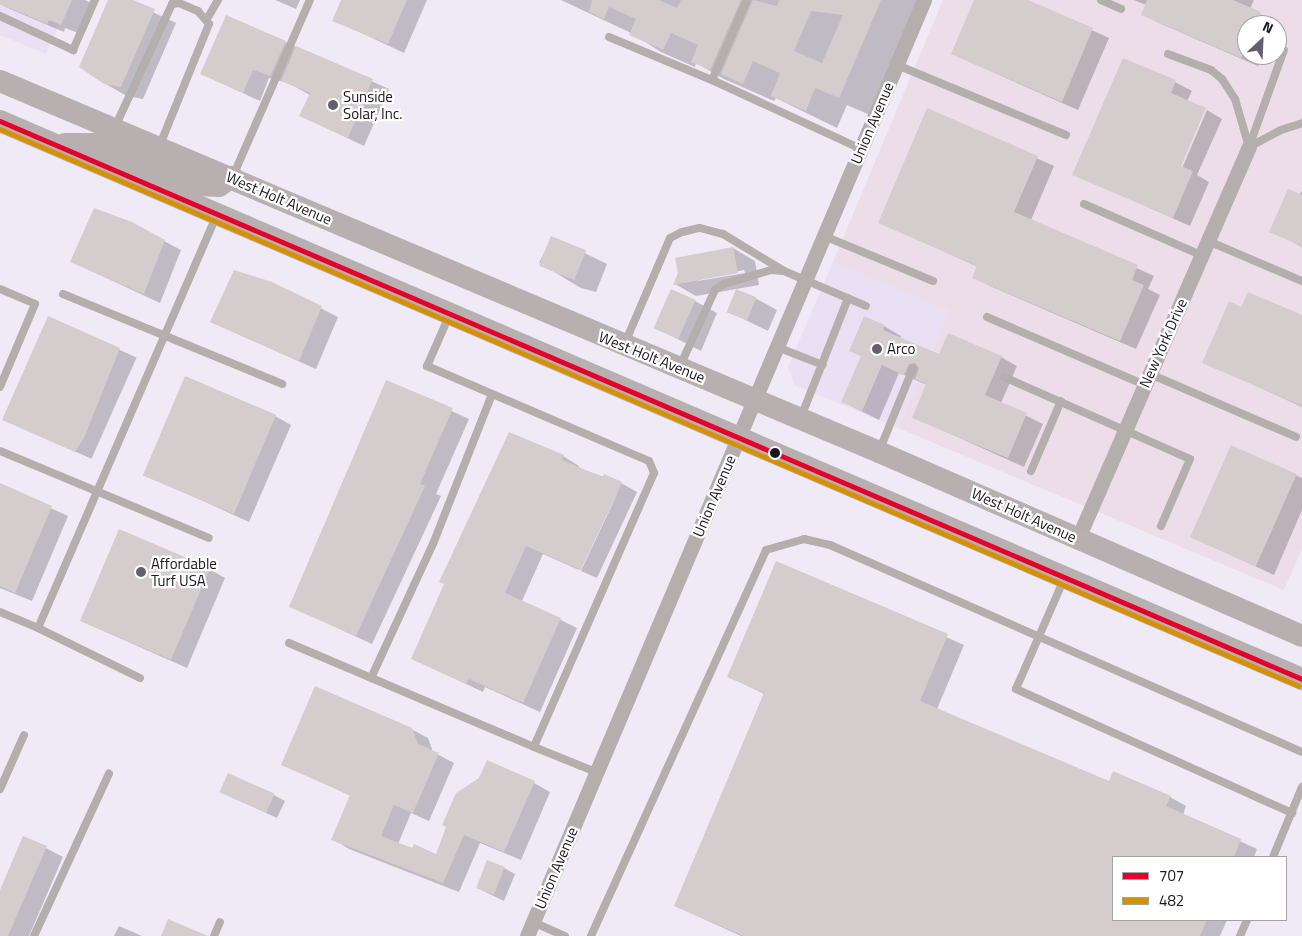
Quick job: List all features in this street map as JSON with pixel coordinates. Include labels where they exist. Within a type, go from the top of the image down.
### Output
[{"type":"main road","name":"West Holt Avenue","points":[[0,80],[232,177],[624,346],[879,452],[1302,636]]},
{"type":"main road","points":[[0,121],[1302,679]]},
{"type":"main road","points":[[54,144],[105,144],[199,185],[219,186],[232,177]]},
{"type":"street","name":"Union Avenue","points":[[527,936],[924,0]]},
{"type":"street","name":"New York Drive","points":[[1078,538],[1248,148]]},
{"type":"lane","points":[[0,16],[73,50],[95,0]]},
{"type":"lane","points":[[160,147],[207,29],[207,19],[218,0]]},
{"type":"lane","points":[[232,177],[310,0]]},
{"type":"lane","points":[[712,80],[747,0]]},
{"type":"lane","points":[[1101,0],[1121,9]]},
{"type":"lane","points":[[114,128],[175,2],[198,12],[207,19]]},
{"type":"lane","points":[[609,38],[712,80],[861,149]]},
{"type":"lane","points":[[1168,54],[1211,70],[1222,79],[1235,99],[1248,148]]},
{"type":"lane","points":[[897,65],[1066,135]]},
{"type":"lane","points":[[1248,148],[1278,65]]},
{"type":"lane","points":[[1248,148],[1281,130],[1302,123]]},
{"type":"lane","points":[[1084,204],[1201,255]]},
{"type":"lane","points":[[38,628],[217,214]]},
{"type":"lane","points":[[624,346],[670,238],[682,232],[700,228],[723,234],[784,270],[866,306]]},
{"type":"lane","points":[[824,236],[933,281]]},
{"type":"lane","points":[[1208,241],[1302,281]]},
{"type":"lane","points":[[679,368],[715,290],[771,270],[784,270]]},
{"type":"lane","points":[[0,289],[35,304],[0,387]]},
{"type":"lane","points":[[64,294],[163,337],[282,384]]},
{"type":"lane","points":[[801,419],[848,298]]},
{"type":"lane","points":[[450,314],[427,366],[650,460],[654,473],[534,747]]},
{"type":"lane","points":[[987,317],[1296,436]]},
{"type":"lane","points":[[777,346],[822,365]]},
{"type":"lane","points":[[879,452],[913,368]]},
{"type":"lane","points":[[1004,376],[1190,459],[1161,526]]},
{"type":"lane","points":[[371,678],[433,544],[492,394]]},
{"type":"lane","points":[[1031,471],[1062,402]]},
{"type":"lane","points":[[0,452],[96,494],[209,538]]},
{"type":"lane","points":[[591,936],[766,550],[804,539],[830,544],[1302,752]]},
{"type":"lane","points":[[1065,578],[1016,689],[1292,813]]},
{"type":"lane","points":[[0,612],[38,628],[140,678]]},
{"type":"lane","points":[[289,643],[596,772]]},
{"type":"lane","points":[[0,789],[24,735]]},
{"type":"lane","points":[[34,936],[109,774]]},
{"type":"lane","points":[[1273,856],[1302,787]]},
{"type":"lane","points":[[1240,936],[1247,921]]},
{"type":"lane","points":[[214,936],[220,922]]},
{"type":"lane","points":[[533,922],[565,936]]},
{"type":"shaded area","points":[[0,0],[69,0],[46,54],[0,35]]},
{"type":"shaded area","points":[[943,0],[1302,0],[1302,549],[1284,590],[898,428],[949,311],[833,262]]},
{"type":"shaded area","points":[[833,262],[949,311],[898,428],[794,385],[788,367]]},
{"type":"building","points":[[0,0],[72,0],[61,25],[49,20],[47,24],[0,4]]},
{"type":"building","points":[[108,0],[133,0],[155,9],[121,87],[104,84],[79,67]]},
{"type":"building","points":[[341,0],[407,0],[388,44],[332,21]]},
{"type":"building","points":[[592,0],[659,0],[677,8],[681,0],[741,0],[710,70],[691,62],[698,45],[671,33],[663,50],[629,35],[636,19],[609,7],[604,19],[589,12]]},
{"type":"building","points":[[753,0],[777,6],[779,0],[881,0],[839,98],[815,88],[806,111],[771,96],[780,73],[753,61],[743,84],[721,74]],"holes":[[[811,11],[843,15],[822,63],[794,51]]]},
{"type":"building","points":[[974,0],[1028,0],[1093,28],[1062,102],[951,54]]},
{"type":"building","points":[[1147,0],[1233,0],[1261,12],[1260,15],[1237,15],[1237,56],[1141,15]]},
{"type":"building","points":[[226,15],[286,41],[270,76],[253,70],[243,93],[200,74]]},
{"type":"building","name":"Sunside Solar, Inc.","points":[[296,46],[373,79],[348,138],[299,116],[310,93],[281,81]]},
{"type":"building","points":[[1123,58],[1176,80],[1171,93],[1206,108],[1181,166],[1193,171],[1173,218],[1072,175]]},
{"type":"building","points":[[927,108],[1038,156],[1014,212],[1138,265],[1132,280],[1144,285],[1120,341],[972,278],[977,266],[878,223]]},
{"type":"building","points":[[1288,189],[1302,195],[1302,246],[1269,232]]},
{"type":"building","points":[[94,208],[132,222],[165,240],[144,294],[70,262]]},
{"type":"building","points":[[551,236],[586,250],[574,280],[539,266]]},
{"type":"building","points":[[733,247],[738,273],[673,285],[678,273],[675,258]]},
{"type":"building","points":[[234,270],[272,282],[322,306],[299,361],[210,322]]},
{"type":"building","points":[[671,289],[696,300],[678,339],[654,328]]},
{"type":"building","points":[[736,289],[756,297],[747,320],[727,312]]},
{"type":"building","points":[[1248,292],[1302,315],[1302,406],[1202,363],[1229,301],[1241,307]]},
{"type":"building","points":[[48,316],[120,348],[84,438],[75,452],[2,420]]},
{"type":"building","points":[[864,316],[885,325],[883,330],[939,354],[948,333],[1002,356],[985,395],[1027,413],[1008,458],[912,418],[926,384],[915,379],[919,368],[915,363],[909,364],[904,375],[882,365],[862,411],[841,402],[861,356],[849,351]]},
{"type":"building","points":[[185,376],[276,415],[234,514],[143,475]]},
{"type":"building","points":[[386,380],[453,408],[420,484],[425,486],[356,636],[289,607]]},
{"type":"building","points":[[509,432],[564,455],[562,460],[602,477],[604,474],[622,482],[581,570],[526,546],[505,593],[561,618],[523,703],[469,679],[466,684],[411,659],[444,584],[439,582]]},
{"type":"building","points":[[1231,445],[1297,474],[1256,567],[1190,537]]},
{"type":"building","points":[[0,483],[52,506],[15,593],[0,586]]},
{"type":"building","points":[[119,529],[210,568],[171,660],[80,621]]},
{"type":"building","points":[[776,561],[948,634],[920,701],[1109,781],[1113,771],[1171,796],[1166,806],[1241,839],[1234,856],[1112,856],[1112,921],[1207,921],[1200,936],[744,936],[674,906],[764,693],[727,677]]},
{"type":"building","points":[[315,686],[412,728],[418,744],[439,753],[413,813],[394,805],[381,836],[412,848],[414,844],[436,854],[446,827],[442,825],[456,793],[479,778],[487,760],[535,781],[504,852],[464,835],[443,883],[331,840],[350,795],[281,765]]},
{"type":"building","points":[[228,773],[275,794],[266,813],[219,792]]},
{"type":"building","points":[[23,836],[47,846],[8,936],[0,936],[0,890]]},
{"type":"building","points":[[487,860],[505,867],[494,895],[476,888]]},
{"type":"building","points":[[168,919],[208,936],[161,936]]},
{"type":"transit line","name":"707","points":[[0,121],[1302,679]]},
{"type":"transit line","name":"482","points":[[0,129],[1299,686]]},
{"type":"place","name":"Sunside Solar, Inc.","points":[[333,105]]},
{"type":"place","name":"Arco","points":[[877,349]]},
{"type":"place","name":"Affordable Turf USA","points":[[141,572]]}]
